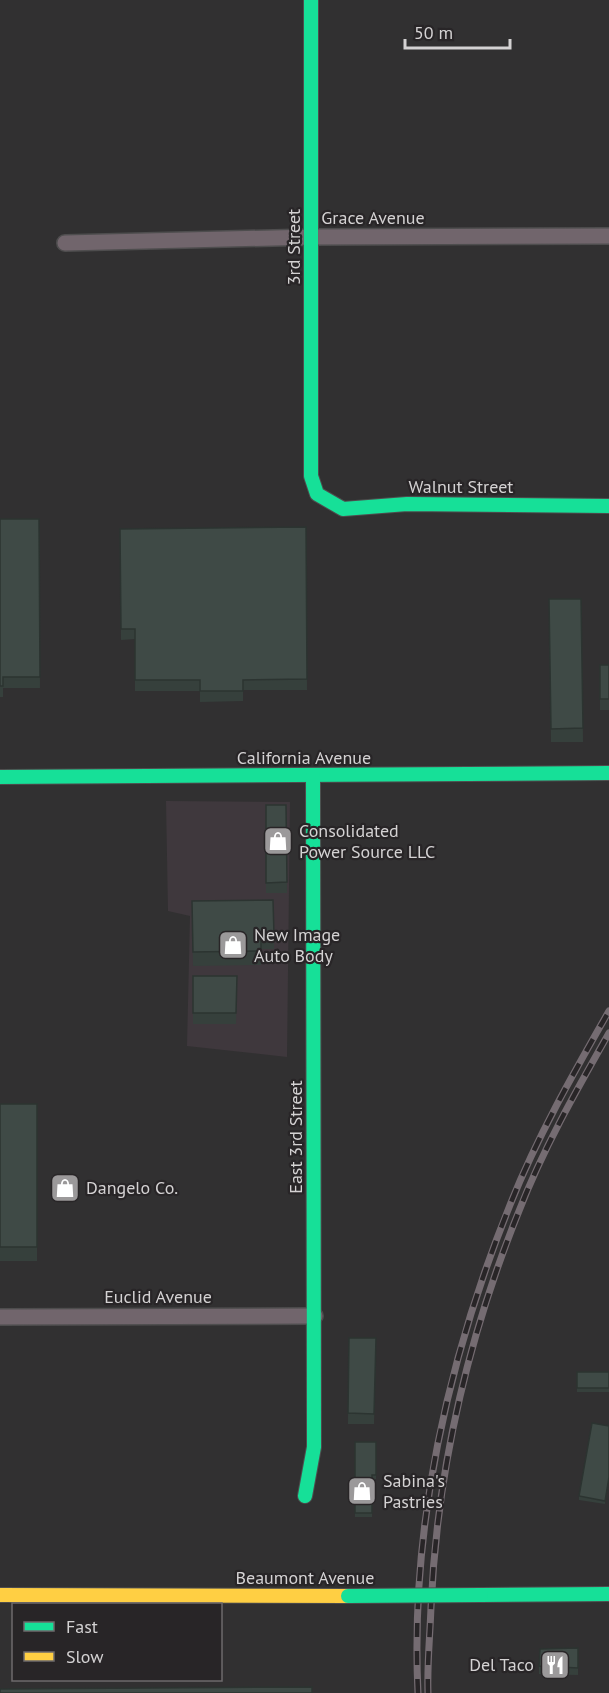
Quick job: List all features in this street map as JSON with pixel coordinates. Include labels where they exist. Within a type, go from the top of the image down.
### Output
[{"type":"main road","name":"3rd Street","points":[[311,0],[311,476],[318,494]]},
{"type":"main road","name":"Walnut Street","points":[[318,494],[343,509],[407,504],[609,506]]},
{"type":"main road","name":"California Avenue","points":[[0,777],[609,773]]},
{"type":"main road","name":"East 3rd Street","points":[[305,1496],[314,1447],[313,776]]},
{"type":"main road","name":"Beaumont Avenue","points":[[0,1595],[609,1594]]},
{"type":"street","name":"Grace Avenue","points":[[65,243],[312,237],[609,236]]},
{"type":"street","name":"Euclid Avenue","points":[[0,1317],[315,1316]]},
{"type":"shaded area","points":[[166,801],[290,802],[287,1057],[187,1046],[190,916],[168,911]]},
{"type":"building","points":[[0,519],[39,519],[40,677],[3,677],[3,686],[0,686]]},
{"type":"building","points":[[306,527],[307,679],[243,680],[243,691],[200,691],[200,680],[135,680],[135,629],[121,629],[120,529]]},
{"type":"building","points":[[549,599],[581,599],[583,728],[551,729]]},
{"type":"building","points":[[600,665],[609,665],[609,699],[600,699]]},
{"type":"building","points":[[266,805],[286,805],[287,882],[266,883]]},
{"type":"building","points":[[273,900],[274,935],[261,935],[261,951],[193,952],[192,901]]},
{"type":"building","points":[[193,976],[237,976],[236,1013],[193,1013]]},
{"type":"building","points":[[0,1104],[37,1104],[37,1247],[0,1247]]},
{"type":"building","points":[[349,1338],[376,1338],[374,1414],[348,1413]]},
{"type":"building","points":[[577,1372],[609,1372],[609,1388],[577,1388]]},
{"type":"building","points":[[592,1423],[609,1426],[609,1477],[605,1501],[579,1496]]},
{"type":"building","points":[[355,1442],[376,1442],[376,1475],[372,1475],[372,1513],[355,1513]]},
{"type":"building","points":[[578,1648],[578,1668],[539,1666],[540,1649]]},
{"type":"building","points":[[312,1687],[312,1693],[0,1693],[0,1689]]},
{"type":"railway","points":[[418,1693],[417,1631],[420,1568],[427,1506],[438,1444],[468,1322],[510,1205],[532,1155],[556,1106],[609,1011]]},
{"type":"railway","points":[[428,1693],[434,1556],[440,1505],[458,1405],[470,1356],[501,1259],[528,1188],[609,1033]]},
{"type":"traffic: fast","points":[[311,0],[311,476],[317,494],[343,509],[407,504],[609,506]]},
{"type":"traffic: fast","points":[[0,777],[609,773]]},
{"type":"traffic: fast","points":[[305,1496],[314,1447],[313,776]]},
{"type":"traffic: fast","points":[[481,1595],[609,1594]]},
{"type":"traffic: fast","points":[[348,1596],[481,1595]]},
{"type":"traffic: slow","points":[[0,1595],[348,1596]]},
{"type":"place","name":"Consolidated Power Source LLC","points":[[278,841]]},
{"type":"place","name":"New Image Auto Body","points":[[233,945]]},
{"type":"place","name":"Dangelo Co.","points":[[65,1188]]},
{"type":"place","name":"Sabina's Pastries","points":[[362,1491]]},
{"type":"place","name":"Del Taco","points":[[555,1665]]}]
